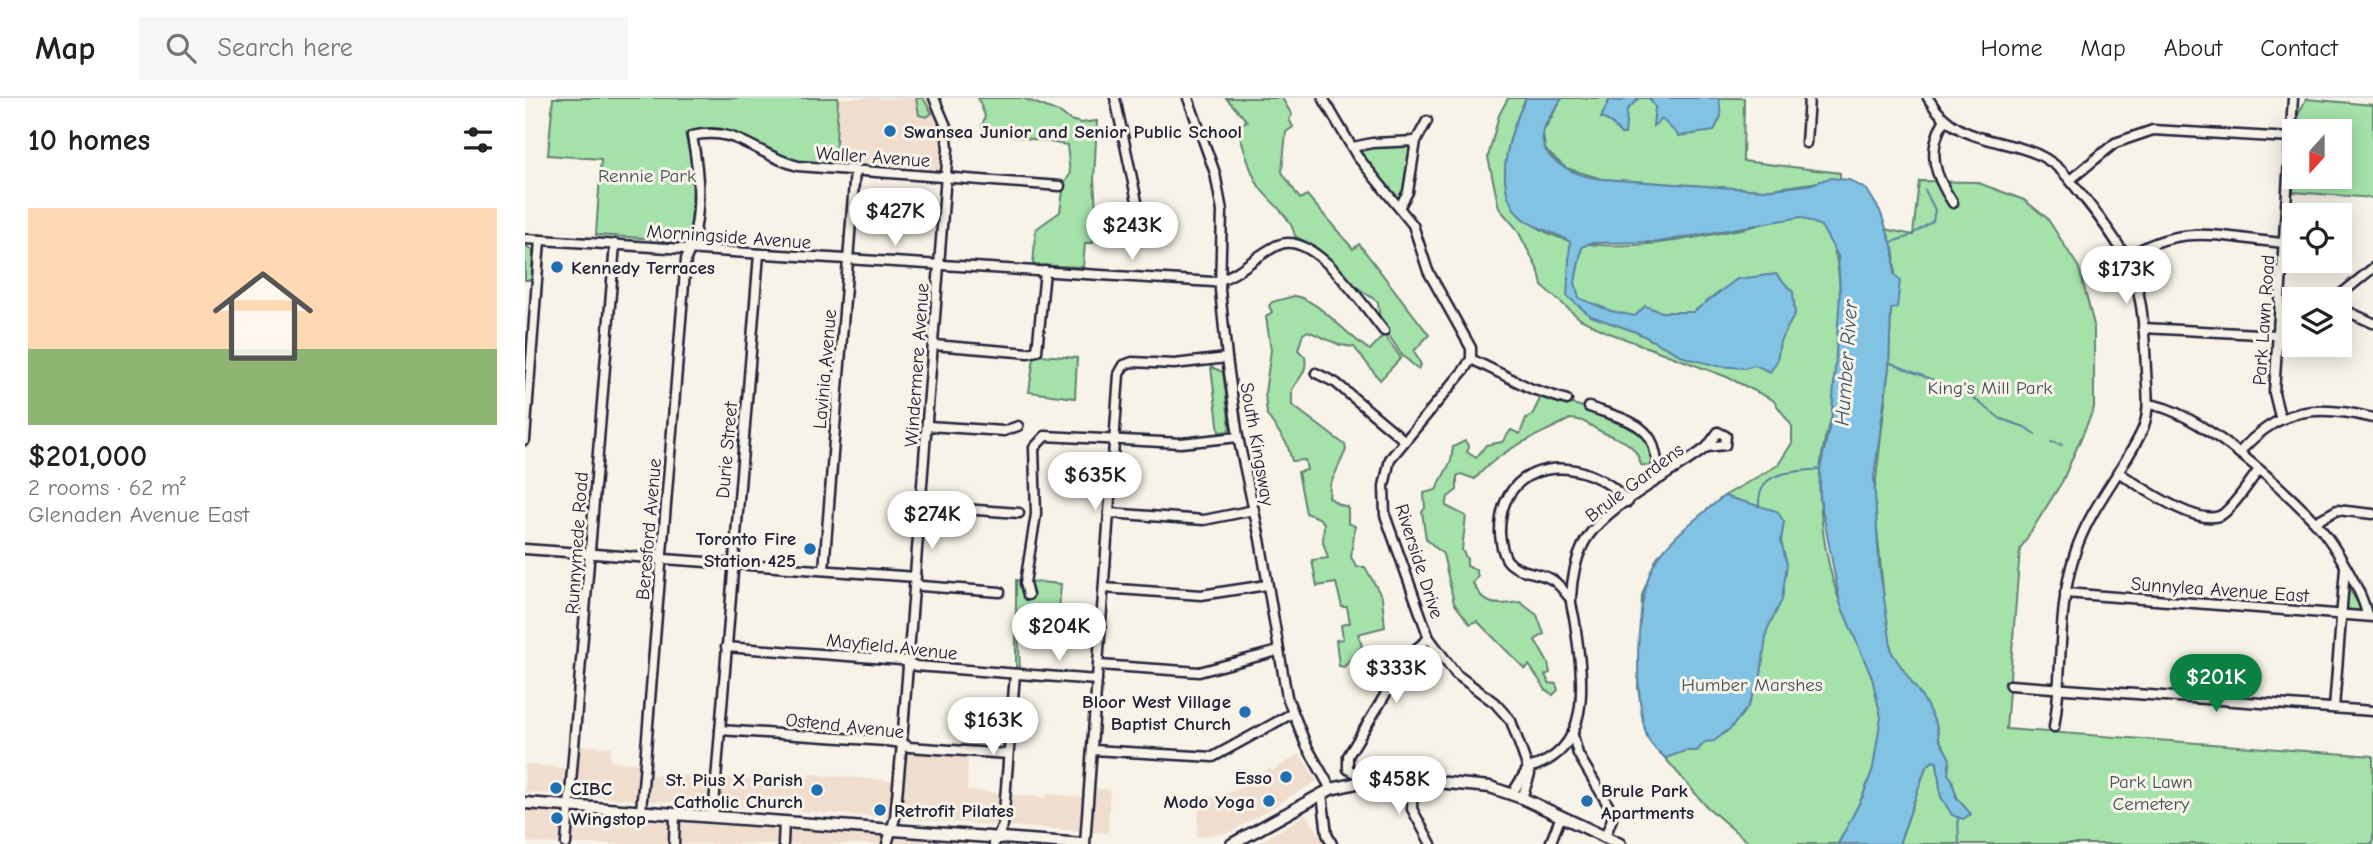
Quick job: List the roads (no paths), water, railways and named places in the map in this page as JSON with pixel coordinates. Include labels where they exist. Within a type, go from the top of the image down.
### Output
[{"type":"main road","points":[[1232,844],[1326,791],[1366,779],[1413,778],[1465,783],[1517,796],[1620,844]]},
{"type":"main road","points":[[525,803],[891,829],[995,841],[1085,844]]},
{"type":"street","name":"Windermere Avenue","points":[[887,844],[895,818],[902,743],[946,177],[947,131],[934,98]]},
{"type":"street","points":[[1115,98],[1138,206],[1137,220]]},
{"type":"street","name":"South Kingsway","points":[[1188,98],[1219,191],[1224,242],[1221,280],[1227,358],[1238,437],[1254,510],[1278,651],[1291,714],[1326,791]]},
{"type":"street","points":[[1323,98],[1374,179],[1400,206],[1416,231],[1439,294],[1471,348],[1471,359],[1532,389],[1567,400]]},
{"type":"street","points":[[1805,143],[1809,98]]},
{"type":"street","points":[[1928,98],[1944,121],[1965,134],[2040,153],[2058,166],[2126,258],[2139,295],[2148,404],[2141,432],[2081,536],[2065,593],[2060,627],[2060,688],[2054,727]]},
{"type":"street","name":"Park Lawn Road","points":[[2292,119],[2293,98]]},
{"type":"street","points":[[1400,206],[1408,192],[1416,141],[1427,121]]},
{"type":"street","points":[[1944,121],[1938,132],[1934,166],[1953,203]]},
{"type":"street","points":[[2070,180],[2115,144],[2153,131],[2282,138]]},
{"type":"street","name":"Waller Avenue","points":[[692,136],[726,134],[779,161],[855,170],[1060,186]]},
{"type":"street","name":"Beresford Avenue","points":[[642,811],[686,259],[695,237],[698,184],[692,136]]},
{"type":"street","points":[[1353,147],[1372,142],[1416,141]]},
{"type":"street","name":"Lavinia Avenue","points":[[824,570],[855,170]]},
{"type":"street","points":[[2126,258],[2158,240],[2177,234],[2282,243]]},
{"type":"street","name":"Morningside Avenue","points":[[525,239],[939,266],[1221,280]]},
{"type":"street","points":[[525,440],[540,240]]},
{"type":"street","name":"Runnymede Road","points":[[566,844],[615,244]]},
{"type":"street","points":[[1221,280],[1230,278],[1276,246],[1298,244],[1316,254],[1368,306],[1384,331]]},
{"type":"street","name":"Durie Street","points":[[713,817],[759,254]]},
{"type":"street","points":[[2350,287],[2373,268]]},
{"type":"street","points":[[934,345],[1030,354],[1038,351],[1045,271]]},
{"type":"street","name":"Park Lawn Road","points":[[2280,417],[2274,399],[2282,273]]},
{"type":"street","points":[[2352,313],[2373,323]]},
{"type":"street","points":[[2143,328],[2278,335]]},
{"type":"street","points":[[1085,844],[1119,374],[1124,365],[1133,362],[1174,364],[1227,358]]},
{"type":"street","name":"Riverside Drive","points":[[1471,359],[1446,393],[1404,440],[1387,467],[1384,509],[1429,638],[1456,674],[1504,711],[1513,726],[1530,774],[1517,796]]},
{"type":"street","points":[[1316,373],[1336,383],[1404,440]]},
{"type":"street","points":[[2148,404],[2160,405],[2185,416],[2239,453],[2315,523],[2344,568],[2370,617]]},
{"type":"street","points":[[1589,407],[1636,425],[1647,434],[1661,478]]},
{"type":"street","points":[[2239,453],[2280,417],[2318,410],[2373,418]]},
{"type":"street","points":[[927,425],[1004,431],[1018,426]]},
{"type":"street","points":[[1028,595],[1025,583],[1036,514],[1033,453],[1036,442],[1045,436],[1181,443],[1238,437]]},
{"type":"street","name":"Brule Gardens","points":[[1528,768],[1559,750],[1573,735],[1582,704],[1570,598],[1578,556],[1593,530],[1707,447]]},
{"type":"street","points":[[1570,598],[1555,581],[1515,566],[1505,555],[1500,521],[1506,503],[1516,488],[1545,470],[1574,468],[1604,479],[1628,502]]},
{"type":"street","points":[[2118,471],[2163,500],[2210,517],[2223,514],[2259,471]]},
{"type":"street","points":[[921,506],[1019,513]]},
{"type":"street","points":[[1109,513],[1204,520],[1254,510]]},
{"type":"street","points":[[2315,523],[2337,510],[2373,514]]},
{"type":"street","points":[[525,549],[824,570],[916,580],[921,586],[1000,592]]},
{"type":"street","points":[[2334,708],[2344,568]]},
{"type":"street","points":[[1555,581],[1573,575]]},
{"type":"street","points":[[1104,588],[1201,595],[1267,585]]},
{"type":"street","name":"Sunnylea Avenue East","points":[[2065,593],[2370,617]]},
{"type":"street","points":[[1366,779],[1348,769],[1347,756],[1410,654],[1429,638]]},
{"type":"street","name":"Mayfield Avenue","points":[[726,647],[909,661],[916,666],[1097,680]]},
{"type":"street","points":[[1099,665],[1199,672],[1278,651]]},
{"type":"street","points":[[995,841],[1003,825],[1014,674]]},
{"type":"street","points":[[2010,685],[2373,711]]},
{"type":"street","points":[[1093,750],[1213,757],[1291,714]]},
{"type":"street","name":"Ostend Avenue","points":[[720,730],[902,743],[909,747],[1008,754]]},
{"type":"street","points":[[1573,735],[1578,754],[1611,810],[1612,818],[1605,837]]},
{"type":"street","points":[[1559,750],[1578,754]]},
{"type":"street","points":[[1413,778],[1412,809],[1431,844]]},
{"type":"street","points":[[1326,791],[1327,834],[1332,844]]},
{"type":"street","points":[[674,844],[675,814]]},
{"type":"street","points":[[1550,844],[1561,816]]},
{"type":"street","points":[[783,844],[784,822]]},
{"type":"water","name":"Humber River","points":[[1526,98],[1562,98],[1546,123],[1543,143],[1553,160],[1582,175],[1602,179],[1763,190],[1808,185],[1830,178],[1849,180],[1867,190],[1880,211],[1894,251],[1894,274],[1900,280],[1897,308],[1891,309],[1889,367],[1874,477],[1879,564],[1892,653],[1924,700],[1936,724],[1939,739],[1950,759],[1948,774],[1952,779],[1956,797],[1971,814],[1963,819],[1952,815],[1941,797],[1937,762],[1933,761],[1926,767],[1899,844],[1838,844],[1863,796],[1873,768],[1881,717],[1872,678],[1840,603],[1820,498],[1820,469],[1832,414],[1840,293],[1838,256],[1821,226],[1801,217],[1659,242],[1590,243],[1582,247],[1575,282],[1579,298],[1611,311],[1635,316],[1645,306],[1662,312],[1693,312],[1737,279],[1776,274],[1793,292],[1795,314],[1780,341],[1777,361],[1770,372],[1755,365],[1744,368],[1718,366],[1686,358],[1636,332],[1591,316],[1567,296],[1570,242],[1522,218],[1510,200],[1506,186],[1505,171],[1510,140]]},
{"type":"water","points":[[1639,98],[1627,110],[1625,134],[1621,134],[1610,122],[1601,118],[1609,100],[1622,101]]},
{"type":"water","points":[[1649,98],[1719,98],[1721,116],[1714,131],[1679,136],[1662,119],[1653,126],[1655,107]]},
{"type":"water","points":[[1724,496],[1777,511],[1784,522],[1781,541],[1787,564],[1782,600],[1767,630],[1761,675],[1748,707],[1731,728],[1714,741],[1705,742],[1697,751],[1685,751],[1666,758],[1648,739],[1640,700],[1638,648],[1644,596],[1649,575],[1664,550],[1688,525]]},
{"type":"waterway","points":[[1891,242],[1908,237],[1933,221],[1935,210],[1925,190]]},
{"type":"waterway","points":[[1888,362],[1933,380]]},
{"type":"waterway","points":[[1939,383],[1973,398],[2001,419],[2025,427],[2036,435]]},
{"type":"waterway","points":[[2051,442],[2062,445]]},
{"type":"waterway","points":[[1759,506],[1760,494],[1770,479],[1778,475],[1820,469]]},
{"type":"waterway","points":[[1958,817],[1959,844]]},
{"type":"place","name":"Swansea Junior and Senior Public School","points":[[890,131]]},
{"type":"place","name":"Kennedy Terraces","points":[[557,267]]},
{"type":"place","name":"Toronto Fire Station 425","points":[[810,549]]},
{"type":"place","name":"Bloor West Village Baptist Church","points":[[1245,712]]},
{"type":"place","name":"Esso","points":[[1286,777]]},
{"type":"place","name":"CIBC","points":[[556,788]]},
{"type":"place","name":"St. Pius X Parish Catholic Church","points":[[817,790]]},
{"type":"place","name":"Modo Yoga","points":[[1269,801]]},
{"type":"place","name":"Brule Park Apartments","points":[[1587,801]]},
{"type":"place","name":"Retrofit Pilates","points":[[880,810]]},
{"type":"place","name":"Wingstop","points":[[557,818]]},
{"type":"park label","name":"Rennie Park","points":[[647,175]]},
{"type":"park label","name":"King's Mill Park","points":[[1990,387]]},
{"type":"park label","name":"Humber Marshes","points":[[1752,684]]},
{"type":"park label","name":"Park Lawn Cemetery","points":[[2151,792]]}]
